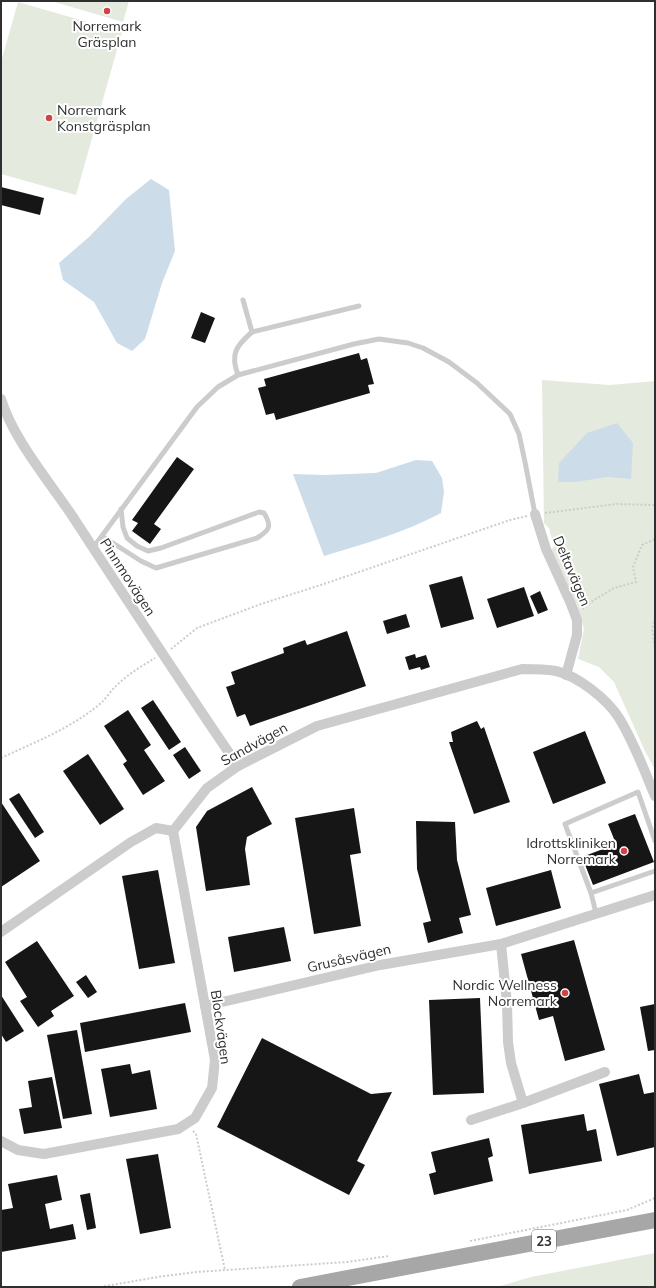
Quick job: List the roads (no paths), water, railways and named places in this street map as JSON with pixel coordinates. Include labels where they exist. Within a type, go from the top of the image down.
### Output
[{"type":"main road","name":"23","points":[[300,1287],[655,1220]]},
{"type":"main road","name":"23","points":[[357,1287],[655,1231]]},
{"type":"street","name":"Pinnmovägen","points":[[1,399],[19,439],[93,548],[161,654],[238,766]]},
{"type":"street","name":"Deltavägen","points":[[534,514],[546,549],[577,620],[577,636],[566,674]]},
{"type":"street","name":"Sandvägen","points":[[173,831],[208,788],[238,766],[317,726],[515,670],[556,671],[566,674]]},
{"type":"street","points":[[566,674],[580,681],[595,692],[618,716],[628,734],[655,796]]},
{"type":"street","points":[[1,932],[131,842],[156,828],[173,831]]},
{"type":"street","name":"Blockvägen","points":[[1,1141],[18,1150],[44,1154],[178,1129],[195,1118],[212,1088],[215,1060],[173,831]]},
{"type":"street","name":"Grusåsvägen","points":[[205,1006],[380,965],[501,944],[655,895]]},
{"type":"street","points":[[501,944],[508,1003],[508,1042],[511,1063],[524,1103]]},
{"type":"street","points":[[471,1120],[524,1103],[605,1072]]},
{"type":"lane","points":[[243,300],[252,332]]},
{"type":"lane","points":[[238,375],[234,365],[234,356],[240,343],[252,332],[359,306]]},
{"type":"lane","points":[[93,548],[197,407],[218,387],[238,375],[354,344],[379,339],[408,343],[423,348],[448,362],[477,383],[510,414],[519,434],[534,514]]},
{"type":"lane","points":[[102,536],[141,561],[156,568],[257,538],[267,532],[269,526],[269,520],[264,513],[259,512],[161,548],[148,551],[137,546],[127,538],[123,527],[121,509]]},
{"type":"lane","points":[[596,913],[591,893],[565,824],[638,792],[655,841]]},
{"type":"lane","points":[[591,893],[655,871]]},
{"type":"water","points":[[151,179],[169,190],[175,251],[162,283],[145,339],[132,351],[117,343],[94,302],[63,280],[59,263],[89,237],[126,199]]},
{"type":"water","points":[[617,423],[633,443],[631,479],[607,477],[576,482],[558,482],[559,463],[587,433]]},
{"type":"water","points":[[416,460],[432,461],[442,478],[444,492],[441,513],[398,532],[324,556],[293,474],[324,475],[376,473]]},
{"type":"place","name":"Norremark Gräsplan","points":[[107,11]]},
{"type":"place","name":"Norremark Konstgräsplan","points":[[49,118]]},
{"type":"place","name":"Idrottskliniken Norremark","points":[[624,851]]},
{"type":"place","name":"Nordic Wellness Norremark","points":[[565,993]]}]
